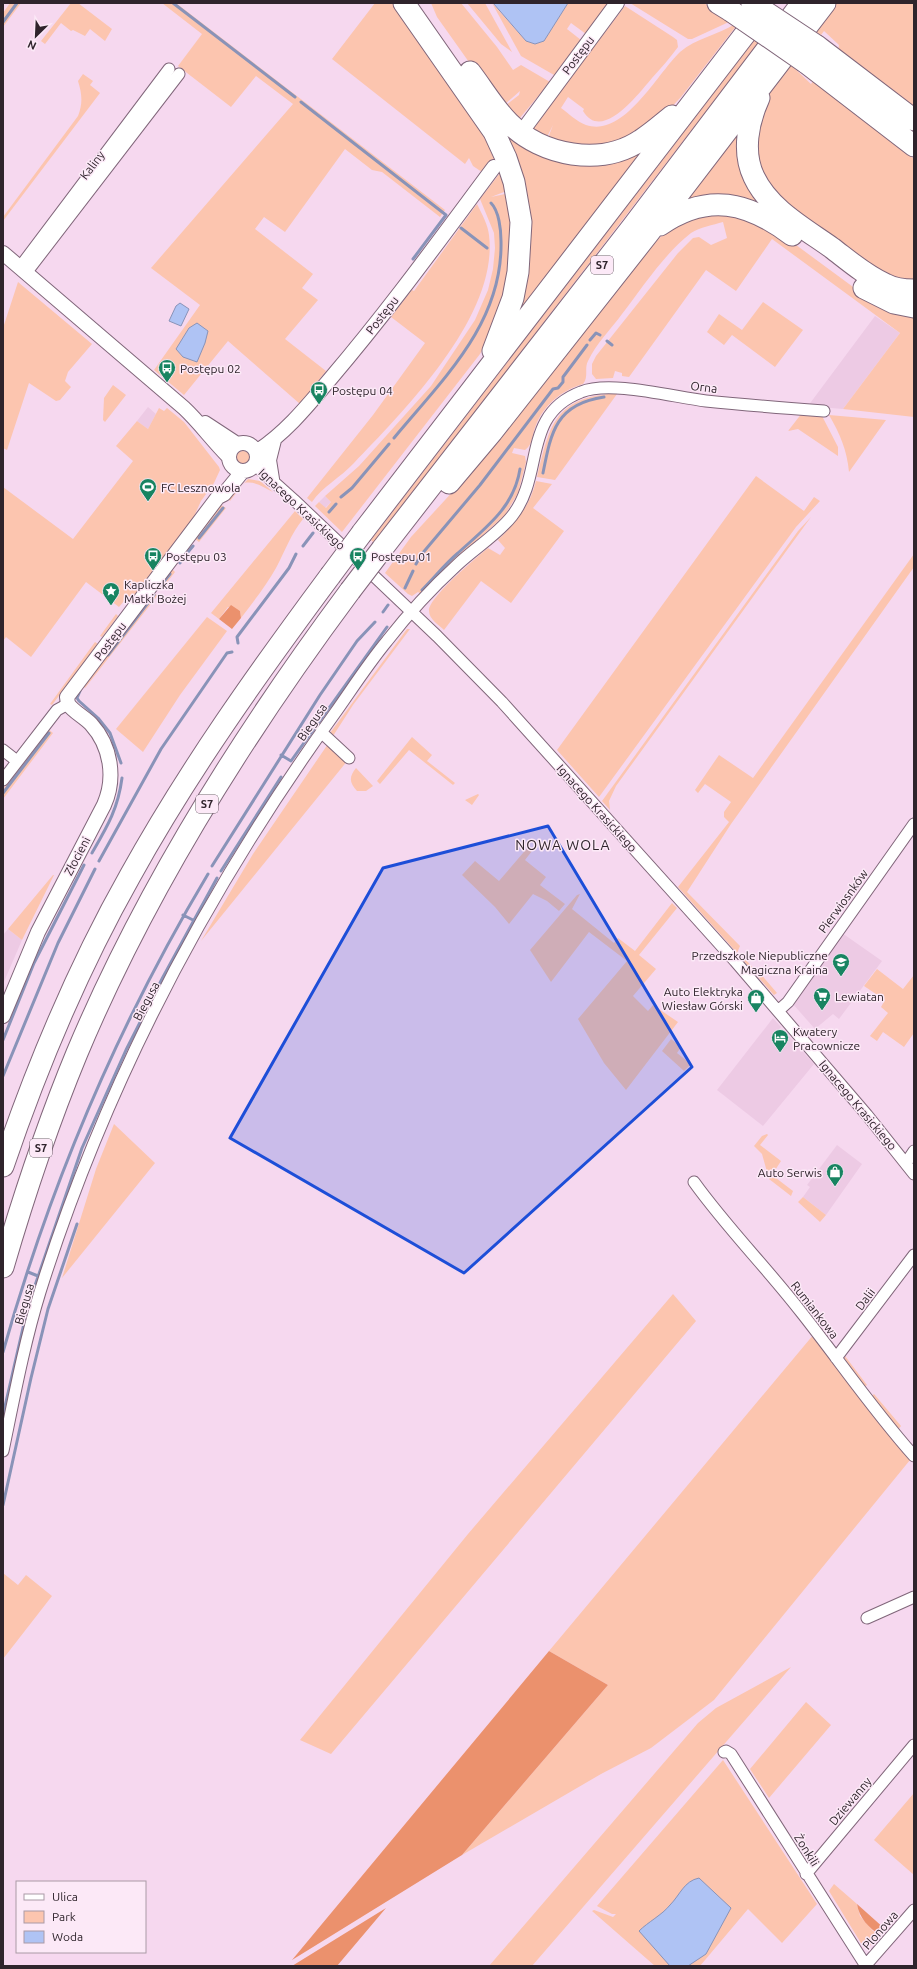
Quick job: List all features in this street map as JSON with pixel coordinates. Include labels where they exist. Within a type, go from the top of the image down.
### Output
[{"type":"highway","points":[[404,3],[494,132],[510,166],[517,195],[521,222],[518,272],[514,292],[484,374]]},
{"type":"highway","points":[[422,3],[508,123],[522,135],[556,151],[586,155],[614,152],[640,140],[696,97]]},
{"type":"highway","points":[[752,3],[914,146]]},
{"type":"highway","name":"S7","points":[[3,1166],[34,1080],[56,1028],[100,934],[129,877],[162,820],[225,723],[274,651],[362,533],[768,3]]},
{"type":"highway","name":"S7","points":[[3,1268],[31,1176],[77,1052],[130,940],[153,896],[253,731],[307,649],[350,591],[633,226],[802,3]]},
{"type":"highway","points":[[401,525],[455,477],[648,234],[825,3]]},
{"type":"highway","points":[[724,7],[811,54],[914,120]]},
{"type":"highway","points":[[774,68],[757,103],[751,118],[748,133],[751,168],[761,188],[774,205],[867,275],[885,285],[901,290],[914,290]]},
{"type":"highway","points":[[648,234],[685,210],[702,206],[738,206],[772,221],[870,292],[894,303],[914,307]]},
{"type":"street","name":"Postępu","points":[[526,126],[617,3]]},
{"type":"street","name":"Kaliny","points":[[23,270],[174,71]]},
{"type":"street","name":"Postępu","points":[[256,459],[296,418],[356,349],[494,167]]},
{"type":"street","points":[[3,253],[199,422],[203,429],[233,464],[249,471],[256,459],[250,445],[244,443],[237,444],[231,448],[233,464]]},
{"type":"street","name":"Orna","points":[[412,612],[458,564],[510,519],[520,505],[524,495],[539,435],[546,419],[564,400],[581,392],[603,388],[626,389],[711,401],[824,411]]},
{"type":"street","points":[[199,422],[207,424],[237,444]]},
{"type":"street","points":[[272,479],[269,460],[274,440]]},
{"type":"street","name":"Ignacego Krasickiego","points":[[256,459],[272,479],[468,666],[502,702],[778,1011],[914,1174]]},
{"type":"street","name":"Postępu","points":[[68,704],[68,695],[218,497],[219,490],[228,476],[233,464]]},
{"type":"street","name":"Biegusa","points":[[3,1451],[40,1292],[84,1168],[128,1064],[186,952],[236,862],[277,796],[385,643],[412,612]]},
{"type":"street","points":[[3,780],[56,710],[68,704]]},
{"type":"street","name":"Złocieni","points":[[3,1016],[38,932],[109,793],[111,771],[108,754],[103,742],[92,726],[68,704]]},
{"type":"street","points":[[321,732],[349,758]]},
{"type":"street","points":[[3,750],[17,761]]},
{"type":"street","name":"Pierwiosnków","points":[[778,1011],[788,1002],[914,824]]},
{"type":"street","points":[[906,1163],[914,1151]]},
{"type":"street","name":"Rumiankowa","points":[[694,1182],[714,1209],[801,1312],[914,1456]]},
{"type":"street","name":"Dalii","points":[[836,1358],[914,1255]]},
{"type":"street","points":[[867,1618],[914,1596]]},
{"type":"street","name":"Dziewanny","points":[[806,1874],[914,1745]]},
{"type":"street","name":"Żonkili","points":[[724,1752],[732,1754],[865,1966]]},
{"type":"street","name":"Plonowa","points":[[865,1966],[914,1910]]},
{"type":"highlighted area","points":[[548,826],[692,1067],[464,1273],[230,1138],[383,868]]},
{"type":"shaded area","points":[[875,316],[900,333],[843,409],[808,406]]},
{"type":"shaded area","points":[[148,407],[156,414],[148,429],[137,421]]},
{"type":"shaded area","points":[[325,496],[331,502],[325,508],[319,502]]},
{"type":"shaded area","points":[[231,605],[240,611],[241,618],[232,629],[219,619]]},
{"type":"shaded area","points":[[8,929],[22,940],[3,984],[3,935]]},
{"type":"shaded area","name":"Przedszkole Niepubliczne Magiczna Kraina","points":[[842,933],[882,961],[839,1019],[833,1014],[815,1029],[792,1003]]},
{"type":"shaded area","points":[[773,1018],[781,1027],[776,1033],[781,1038],[787,1034],[814,1064],[763,1126],[717,1090]]},
{"type":"shaded area","points":[[837,1145],[862,1164],[826,1215],[803,1197],[810,1187],[807,1185]]},
{"type":"shaded area","points":[[549,1651],[608,1685],[462,1855],[292,1960]]},
{"type":"shaded area","points":[[857,1904],[885,1929],[880,1935],[862,1918]]},
{"type":"shaded area","points":[[386,1908],[337,1966],[292,1966]]},
{"type":"green space","points":[[10,3],[21,3],[3,27],[3,13]]},
{"type":"green space","points":[[71,3],[78,3],[112,29],[105,41],[90,29],[85,36],[73,30],[71,31],[61,23],[45,44],[41,41]]},
{"type":"green space","points":[[162,3],[176,3],[445,210],[440,217],[382,172],[372,170],[345,149],[285,232],[264,217],[255,229],[313,274],[302,288],[318,300],[285,339],[326,371],[300,404],[228,341],[184,395],[154,370],[200,305],[151,268],[293,104],[256,76],[231,107],[178,66],[202,34]]},
{"type":"green space","points":[[375,3],[396,3],[486,131],[484,133],[500,173],[488,162],[482,172],[473,166],[469,158],[465,164],[332,59]]},
{"type":"green space","points":[[417,3],[494,112],[536,149],[650,141],[519,311],[529,216]]},
{"type":"green space","points":[[431,3],[461,3],[497,47],[513,70],[521,65],[550,82],[519,119],[506,105],[519,95],[520,91],[505,104],[498,103],[437,17]]},
{"type":"green space","points":[[467,3],[485,3],[512,52],[501,44]]},
{"type":"green space","points":[[492,3],[526,41],[535,44],[544,41],[568,3],[609,3],[586,34],[571,23],[567,29],[581,40],[554,75],[521,56]]},
{"type":"green space","points":[[630,3],[704,3],[711,8],[710,11],[731,21],[692,39],[688,39]]},
{"type":"green space","points":[[835,3],[914,3],[914,109],[838,51],[839,45],[824,31],[821,35],[814,31]]},
{"type":"green space","points":[[625,6],[677,40],[678,47],[638,94],[620,112],[610,119],[600,121],[591,119],[583,111],[584,109],[568,97],[561,108],[583,124],[600,126],[613,122],[639,102],[671,62],[686,47],[735,24],[737,25],[681,97],[664,115],[642,133],[594,151],[548,138],[553,125],[547,137],[531,130]]},
{"type":"green space","points":[[756,38],[760,41],[374,543],[371,540]]},
{"type":"green space","points":[[790,64],[811,84],[814,80],[914,159],[914,285],[886,280],[803,222],[757,171],[756,121],[770,91]]},
{"type":"green space","points":[[83,74],[93,81],[90,85],[100,93],[3,221],[3,217],[78,116],[81,107],[81,98],[78,81]]},
{"type":"green space","points":[[742,117],[767,212],[682,204]]},
{"type":"green space","points":[[500,173],[505,189],[504,192],[491,197],[505,194],[510,200],[513,218],[514,254],[507,289],[496,322],[480,354],[342,532],[315,506],[319,502],[326,508],[331,502],[325,496],[359,466],[431,386],[475,320],[488,290],[493,269],[495,248],[494,233],[480,199]]},
{"type":"green space","points":[[477,204],[489,235],[488,266],[479,297],[464,328],[422,389],[354,463],[321,492],[312,502],[307,498],[373,415],[425,343],[391,317],[412,290],[414,291]]},
{"type":"green space","points":[[738,214],[792,242],[864,295],[914,312],[914,417],[843,409],[900,333],[772,239],[736,291],[706,270],[629,377],[622,376],[622,373],[615,371],[613,378],[596,379],[592,374],[592,364],[596,356],[678,253],[693,238],[699,237],[711,245],[727,238],[723,222],[707,226],[691,233],[681,241],[654,271],[591,355],[587,364],[586,378],[583,384],[561,394],[549,405],[539,418],[528,448],[525,450],[514,448],[512,453],[525,456],[526,462],[518,493],[505,515],[450,565],[423,595],[418,592],[412,596],[408,594],[385,573],[411,537],[468,475],[651,246],[665,233],[695,215]]},
{"type":"green space","points":[[18,282],[92,344],[68,372],[65,381],[71,387],[60,400],[56,401],[29,383],[7,450],[3,448],[3,328]]},
{"type":"green space","points":[[763,302],[803,330],[775,367],[732,335],[724,345],[707,332],[719,314],[742,330]]},
{"type":"green space","points":[[113,385],[126,395],[105,422],[103,420],[104,398]]},
{"type":"green space","points":[[617,394],[555,480],[537,477],[545,445],[556,420],[564,411],[575,403],[589,397]]},
{"type":"green space","points":[[159,408],[164,411],[167,408],[184,422],[220,470],[214,483],[201,501],[191,523],[130,603],[124,601],[119,607],[86,582],[31,657],[6,637],[3,641],[3,487],[73,539],[133,461],[116,446],[137,421],[148,429]]},
{"type":"green space","points":[[802,413],[821,414],[838,447],[838,456],[798,429],[788,431]]},
{"type":"green space","points":[[829,415],[886,420],[849,472],[847,456]]},
{"type":"green space","points":[[240,451],[246,451],[250,455],[250,461],[246,465],[240,465],[236,461],[236,455]]},
{"type":"green space","points":[[756,476],[804,511],[814,497],[820,501],[796,527],[599,797],[557,750]]},
{"type":"green space","points":[[248,479],[260,481],[273,492],[263,486],[244,483]]},
{"type":"green space","points":[[536,481],[552,484],[533,508],[564,531],[511,603],[481,581],[444,630],[429,614],[431,605],[436,597],[454,578],[488,548],[500,555],[505,548],[498,540],[522,513],[530,498]]},
{"type":"green space","points":[[242,485],[230,501],[228,499],[235,490],[237,491]]},
{"type":"green space","points":[[221,505],[226,508],[199,542],[195,539]]},
{"type":"green space","points":[[295,511],[303,519],[272,575],[241,618],[240,611],[228,607],[219,619],[211,613]]},
{"type":"green space","points":[[811,517],[616,786],[609,801],[610,810],[602,801],[798,531]]},
{"type":"green space","points":[[914,554],[914,567],[731,824],[687,892],[740,946],[737,953],[678,887],[729,822],[724,817],[724,812],[731,802],[705,784],[698,793],[695,790],[719,755],[753,778]]},
{"type":"green space","points":[[172,569],[175,572],[162,589],[159,586]]},
{"type":"green space","points":[[153,594],[158,595],[85,688],[82,685]]},
{"type":"green space","points":[[116,614],[118,616],[102,637],[100,636]]},
{"type":"green space","points":[[207,617],[227,631],[180,695],[143,752],[116,729]]},
{"type":"green space","points":[[407,629],[410,629],[353,705],[333,736],[330,733]]},
{"type":"green space","points":[[95,642],[98,644],[52,705],[50,704]]},
{"type":"green space","points":[[48,729],[53,733],[3,799],[3,789]]},
{"type":"green space","points":[[412,737],[432,755],[427,761],[455,783],[453,785],[409,750],[380,784],[377,781]]},
{"type":"green space","points":[[330,741],[348,760],[201,941],[253,854]]},
{"type":"green space","points":[[356,768],[373,786],[366,791],[357,791],[352,785],[351,777]]},
{"type":"green space","points":[[478,794],[479,795],[472,805],[465,800]]},
{"type":"green space","points":[[529,846],[532,851],[525,860],[546,877],[540,885],[565,904],[559,911],[547,901],[533,894],[509,924],[495,907],[462,875],[475,861],[499,881]]},
{"type":"green space","points":[[54,875],[22,940],[8,929]]},
{"type":"green space","points":[[580,894],[572,909],[614,943],[618,938],[635,951],[672,903],[677,908],[639,955],[656,969],[633,996],[648,1011],[653,1005],[678,1022],[626,1090],[604,1063],[578,1019],[627,961],[589,932],[551,982],[530,950],[577,895]]},
{"type":"green space","points":[[745,955],[745,959],[758,973],[759,972],[777,993],[774,995],[742,959]]},
{"type":"green space","points":[[877,969],[903,989],[914,975],[914,1033],[904,1047],[883,1032],[877,1041],[870,1036],[888,1013],[881,1007],[885,1000],[864,986]]},
{"type":"green space","points":[[671,1039],[681,1047],[677,1053],[691,1064],[684,1071],[662,1051]]},
{"type":"green space","points":[[114,1124],[155,1163],[62,1278],[96,1169]]},
{"type":"green space","points":[[768,1135],[760,1145],[781,1161],[772,1175],[793,1191],[791,1196],[769,1179],[762,1154],[754,1146],[762,1136]]},
{"type":"green space","points":[[803,1197],[826,1215],[820,1222],[798,1202]]},
{"type":"green space","points":[[673,1294],[696,1321],[331,1754],[300,1740],[468,1534]]},
{"type":"green space","points":[[814,1334],[892,1439],[910,1460],[714,1700],[651,1748],[601,1774],[462,1855],[608,1685],[549,1651]]},
{"type":"green space","points":[[845,1356],[867,1385],[864,1387],[843,1362]]},
{"type":"green space","points":[[874,1394],[901,1426],[897,1431],[870,1398]]},
{"type":"green space","points":[[3,1573],[18,1585],[26,1575],[52,1596],[3,1659]]},
{"type":"green space","points":[[791,1667],[532,1966],[489,1966],[698,1723],[716,1708]]},
{"type":"green space","points":[[806,1702],[831,1725],[769,1798],[750,1769]]},
{"type":"green space","points":[[723,1760],[817,1904],[782,1943],[748,1909],[700,1966],[655,1966],[592,1911],[594,1910],[613,1917],[616,1914],[612,1914],[597,1906]]},
{"type":"green space","points":[[914,1793],[914,1875],[874,1840]]},
{"type":"green space","points":[[834,1884],[857,1904],[860,1916],[873,1931],[880,1935],[871,1945],[864,1948],[829,1891]]},
{"type":"water","points":[[493,3],[568,3],[544,41],[535,44],[526,41]]},
{"type":"water","points":[[180,303],[189,309],[181,326],[169,321],[176,306]]},
{"type":"water","points":[[197,323],[208,331],[197,362],[183,357],[176,349],[189,328]]},
{"type":"water","points":[[699,1878],[731,1908],[706,1954],[688,1966],[670,1966],[639,1931],[667,1909],[686,1885]]},
{"type":"waterway","points":[[3,22],[17,3]]},
{"type":"waterway","points":[[173,3],[295,97]]},
{"type":"waterway","points":[[301,102],[446,215],[413,259]]},
{"type":"waterway","points":[[394,438],[432,394],[467,348],[481,324],[492,298],[499,271],[501,241],[498,216],[494,206],[491,203]]},
{"type":"waterway","points":[[461,228],[487,248]]},
{"type":"waterway","points":[[590,340],[596,333],[600,335]]},
{"type":"waterway","points":[[607,341],[612,345]]},
{"type":"waterway","points":[[416,564],[421,555],[480,485],[553,389],[558,388],[563,382],[563,377],[587,345]]},
{"type":"waterway","points":[[543,473],[549,445],[558,422],[575,406],[604,397]]},
{"type":"waterway","points":[[341,497],[352,488],[389,444]]},
{"type":"waterway","points":[[422,590],[497,516],[512,495],[517,483],[520,469]]},
{"type":"waterway","points":[[329,512],[336,504]]},
{"type":"waterway","points":[[199,538],[223,508]]},
{"type":"waterway","points":[[303,546],[313,533]]},
{"type":"waterway","points":[[188,552],[193,546]]},
{"type":"waterway","points":[[238,643],[237,637],[289,568],[296,554]]},
{"type":"waterway","points":[[180,563],[184,556]]},
{"type":"waterway","points":[[405,588],[413,571]]},
{"type":"waterway","points":[[161,585],[170,574]]},
{"type":"waterway","points":[[108,655],[154,595]]},
{"type":"waterway","points":[[383,612],[388,605]]},
{"type":"waterway","points":[[212,866],[320,695],[357,641],[375,622]]},
{"type":"waterway","points":[[281,755],[291,761],[387,627]]},
{"type":"waterway","points":[[99,861],[161,749],[227,653],[232,652]]},
{"type":"waterway","points":[[80,691],[77,698],[98,718],[110,733],[121,763]]},
{"type":"waterway","points":[[3,793],[49,733]]},
{"type":"waterway","points":[[221,871],[281,777]]},
{"type":"waterway","points":[[92,853],[115,808],[122,778]]},
{"type":"waterway","points":[[3,1040],[34,963],[84,865]]},
{"type":"waterway","points":[[3,1076],[58,943],[95,869]]},
{"type":"waterway","points":[[3,1352],[42,1228],[90,1106],[116,1047],[145,988],[208,874]]},
{"type":"waterway","points":[[3,1415],[28,1306],[82,1148],[126,1050],[163,977],[217,878]]},
{"type":"waterway","points":[[183,915],[193,920]]},
{"type":"waterway","points":[[3,1505],[48,1309],[77,1224]]},
{"type":"waterway","points":[[28,1272],[38,1276]]},
{"type":"place","name":"Postępu 02","points":[[167,383]]},
{"type":"place","name":"Postępu 04","points":[[319,405]]},
{"type":"place","name":"FC Lesznowola","points":[[148,502]]},
{"type":"place","name":"Postępu 03","points":[[153,571]]},
{"type":"place","name":"Postępu 01","points":[[358,571]]},
{"type":"place","name":"Kapliczka Matki Bożej","points":[[111,606]]},
{"type":"place","name":"Przedszkole Niepubliczne Magiczna Kraina","points":[[841,977]]},
{"type":"place","name":"Lewiatan","points":[[822,1011]]},
{"type":"place","name":"Auto Elektryka Wiesław Górski","points":[[756,1013]]},
{"type":"place","name":"Kwatery Pracownicze","points":[[780,1053]]},
{"type":"place","name":"Auto Serwis","points":[[835,1187]]},
{"type":"district","name":"NOWA WOLA","points":[[563,845]]}]
